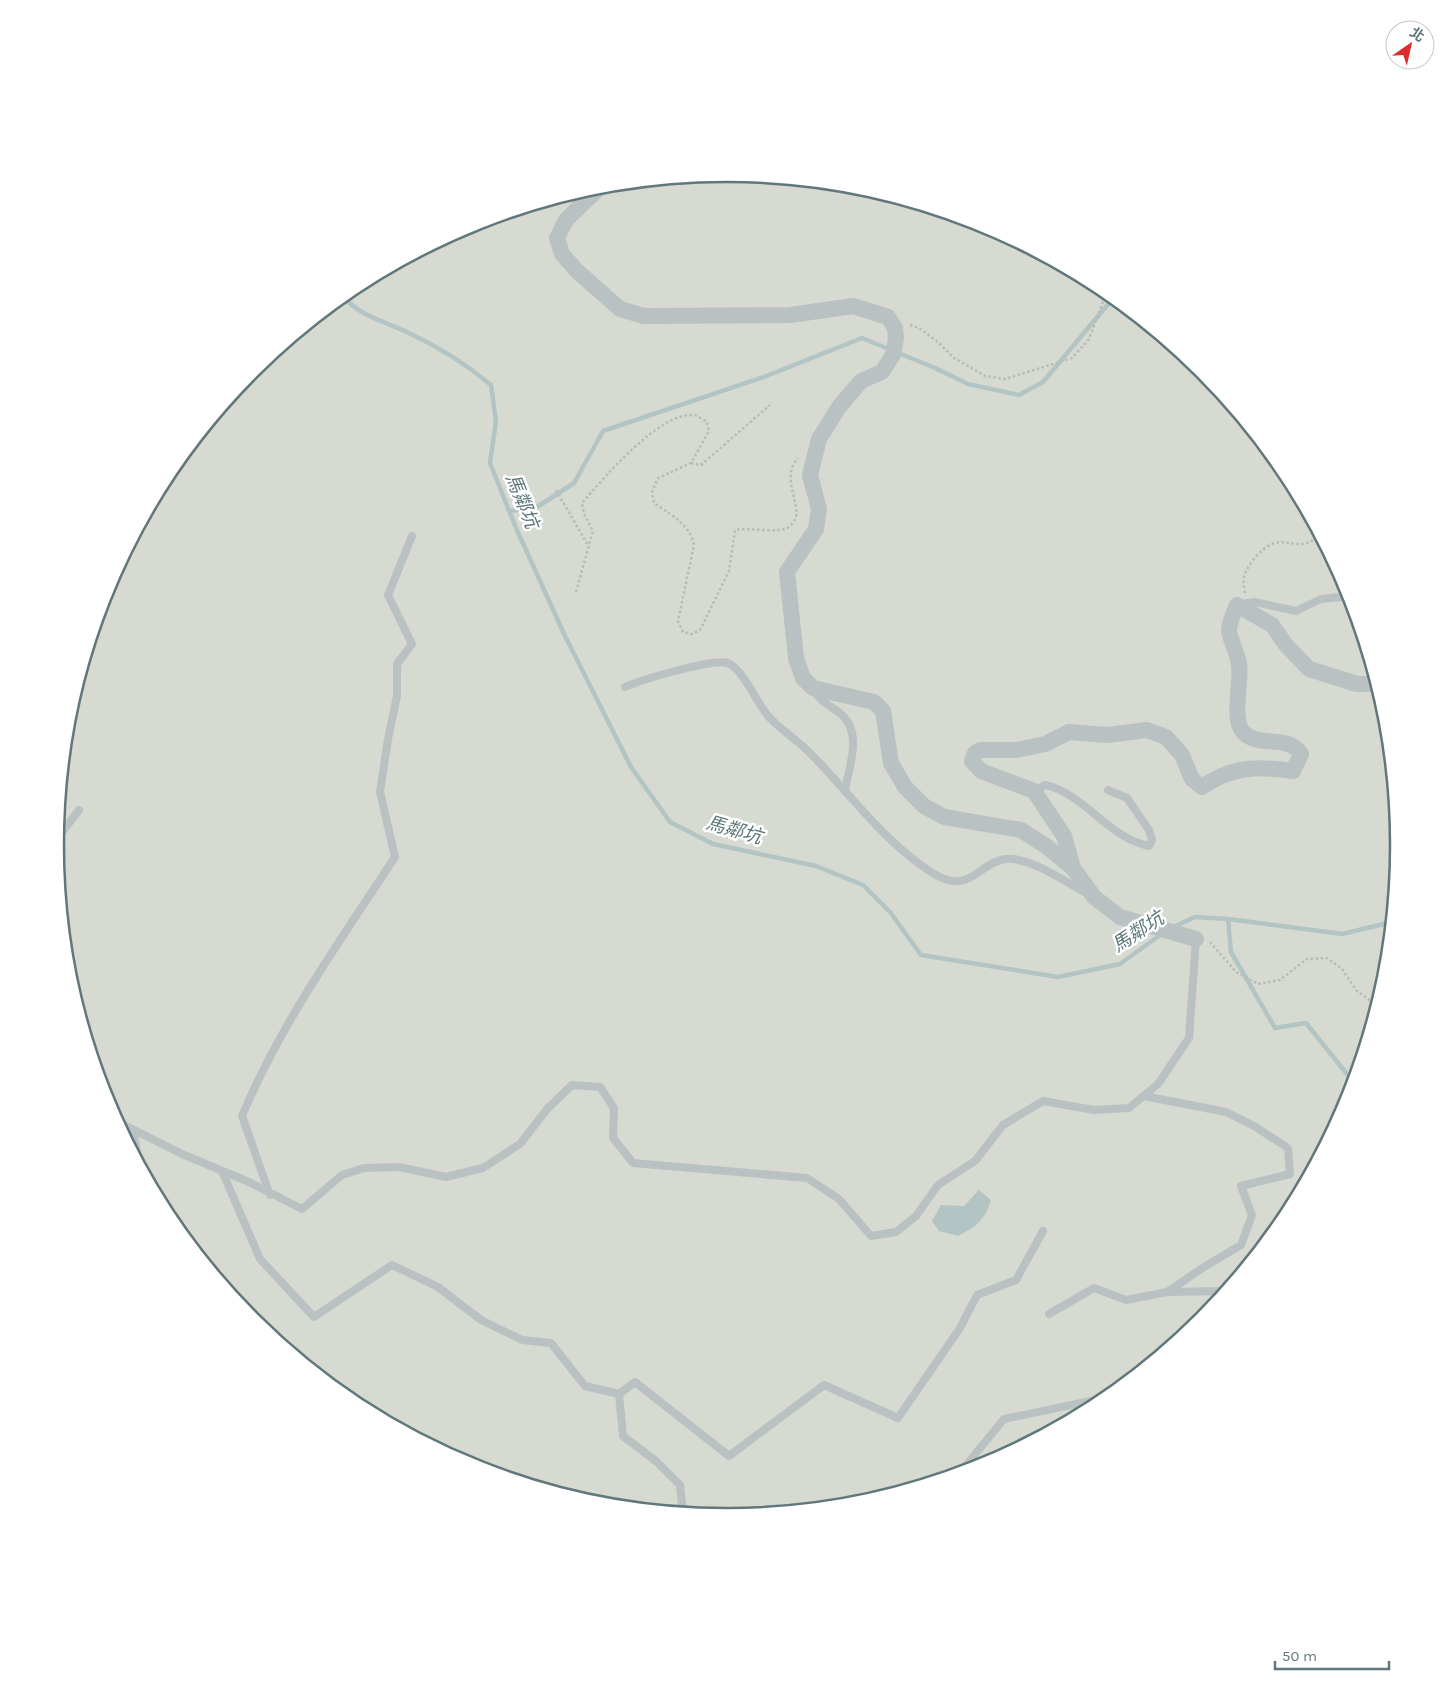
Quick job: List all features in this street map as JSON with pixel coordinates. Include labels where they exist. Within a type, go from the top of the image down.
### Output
[{"type":"street","points":[[590,197],[566,220],[557,238],[562,254],[577,271],[620,310],[644,316],[790,315],[853,306],[888,317],[895,328],[896,338],[893,355],[882,372],[861,380],[839,407],[819,438],[810,475],[819,509],[816,529],[787,572],[796,658],[804,678],[813,688],[874,702],[883,711],[891,763],[905,787],[924,806],[944,817],[1021,830],[1046,846],[1073,868],[1094,897],[1120,917],[1189,936]]},
{"type":"street","points":[[1073,868],[1064,836],[1034,791],[981,771],[972,761],[975,753],[980,750],[1017,750],[1045,744],[1069,732],[1107,735],[1147,730],[1166,737],[1182,755],[1192,779],[1202,786],[1221,774],[1264,767],[1293,772],[1301,754],[1296,747],[1288,743],[1256,740],[1243,731],[1238,720],[1239,664],[1229,629],[1237,605],[1272,625],[1286,646],[1309,669],[1357,684],[1371,684]]},
{"type":"lane","points":[[270,1195],[242,1116],[255,1086],[307,990],[395,858],[380,792],[397,696],[397,664],[412,644],[388,595],[412,536]]},
{"type":"lane","points":[[1237,605],[1255,602],[1296,611],[1321,599],[1343,597]]},
{"type":"lane","points":[[625,686],[640,680],[713,663],[727,663],[736,669],[769,717],[809,752],[887,836],[931,872],[949,881],[966,882],[996,862],[1012,859],[1032,864],[1094,897]]},
{"type":"lane","points":[[813,688],[819,700],[842,715],[852,727],[852,755],[845,790]]},
{"type":"lane","points":[[1034,791],[1044,785],[1059,788],[1115,831],[1140,844],[1149,846],[1152,840],[1149,830],[1128,798],[1108,790]]},
{"type":"lane","points":[[64,829],[79,810]]},
{"type":"lane","points":[[126,1127],[249,1182],[270,1195],[302,1209],[342,1175],[364,1168],[399,1167],[446,1176],[483,1168],[520,1144],[548,1108],[572,1085],[600,1086],[614,1108],[613,1138],[633,1163],[807,1178],[839,1198],[871,1236],[896,1232],[916,1216],[938,1185],[975,1162],[1003,1125],[1043,1101],[1094,1110],[1129,1108],[1158,1084],[1189,1038],[1189,936]]},
{"type":"lane","points":[[1144,1096],[1226,1112],[1254,1126],[1288,1148],[1290,1174],[1241,1186],[1252,1216],[1241,1245],[1204,1267],[1168,1292]]},
{"type":"lane","points":[[133,1130],[136,1146]]},
{"type":"lane","points":[[222,1171],[260,1259],[314,1316],[392,1265],[438,1288],[480,1320],[522,1340],[551,1343],[585,1386],[620,1394]]},
{"type":"lane","points":[[620,1394],[635,1382],[729,1456],[824,1385],[898,1418],[960,1328],[978,1295],[1016,1280],[1043,1231]]},
{"type":"lane","points":[[1049,1314],[1094,1288],[1126,1300],[1168,1292],[1219,1291]]},
{"type":"lane","points":[[620,1394],[623,1436],[657,1462],[680,1485],[682,1508]]},
{"type":"lane","points":[[966,1465],[1004,1419],[1089,1401]]},
{"type":"path","points":[[888,317],[919,328],[954,358],[985,376],[1005,379],[1072,358],[1089,340],[1104,299]]},
{"type":"path","points":[[691,463],[701,465],[770,405]]},
{"type":"path","points":[[576,592],[590,548],[593,530],[584,514],[582,503],[656,429],[677,418],[694,415],[707,422],[709,432],[691,463],[658,478],[652,492],[654,503],[684,524],[693,539],[694,545],[678,621],[683,632],[692,634],[700,630],[729,571],[735,530],[746,527],[778,530],[789,527],[796,516],[797,507],[789,480],[794,462],[799,456]]},
{"type":"path","points":[[556,490],[590,548]]},
{"type":"path","points":[[1255,602],[1245,592],[1244,576],[1257,555],[1273,543],[1302,545],[1316,538]]},
{"type":"path","points":[[1189,936],[1212,942],[1225,962],[1236,972],[1258,984],[1280,980],[1307,959],[1327,958],[1342,969],[1356,990],[1372,1002]]},
{"type":"shaded area","points":[[684,183],[771,183],[814,187],[899,204],[941,217],[982,232],[1021,250],[1059,271],[1132,319],[1165,346],[1227,408],[1254,441],[1302,514],[1323,552],[1341,591],[1369,674],[1386,759],[1390,802],[1390,889],[1386,932],[1369,1017],[1356,1059],[1341,1100],[1323,1139],[1302,1177],[1254,1250],[1227,1283],[1165,1345],[1132,1372],[1059,1420],[1021,1441],[982,1459],[899,1487],[814,1504],[771,1508],[684,1508],[641,1504],[556,1487],[514,1474],[473,1459],[434,1441],[396,1420],[323,1372],[290,1345],[228,1283],[201,1250],[153,1177],[132,1139],[114,1100],[86,1017],[69,932],[65,889],[65,802],[69,759],[86,674],[99,632],[114,591],[132,552],[153,514],[201,441],[228,408],[290,346],[323,319],[396,271],[434,250],[473,232],[556,204],[641,187]]},
{"type":"shaded area","points":[[979,1190],[991,1200],[983,1218],[958,1236],[939,1231],[932,1221],[941,1205],[964,1206]]},
{"type":"waterway","name":"馬鄰坑","points":[[348,301],[365,314],[442,350],[491,385],[496,421],[490,463],[516,528],[565,636],[631,767],[670,822],[713,844],[816,866],[863,885],[890,912],[921,955],[1058,977],[1120,964],[1163,933]]},
{"type":"waterway","points":[[510,511],[537,507],[574,483],[603,431],[764,377],[862,338],[935,368],[968,384],[1019,395],[1043,382],[1109,303]]},
{"type":"waterway","name":"馬鄰坑","points":[[1173,927],[1195,917],[1228,919],[1342,934],[1387,923]]},
{"type":"waterway","points":[[1228,919],[1231,952],[1275,1028],[1306,1023],[1349,1077]]}]
